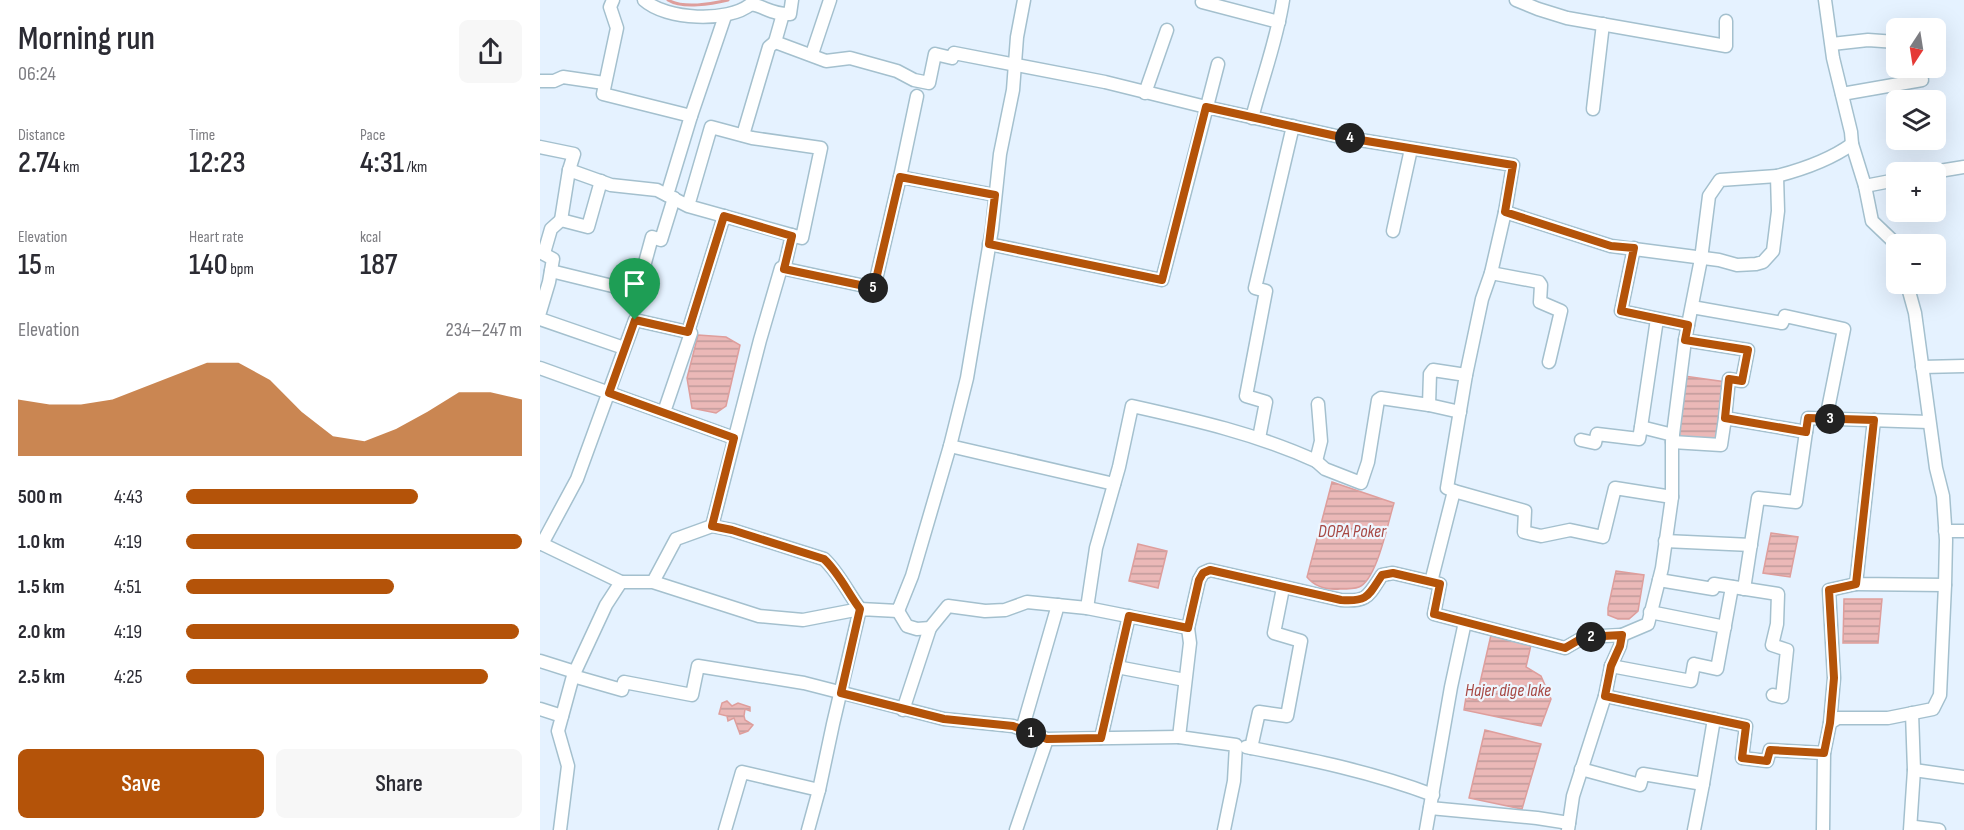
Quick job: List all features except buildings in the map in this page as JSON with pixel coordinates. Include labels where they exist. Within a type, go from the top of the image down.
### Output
[{"type":"street","points":[[613,0],[610,7],[617,28],[603,94],[691,116]]},
{"type":"street","points":[[644,0],[663,11],[685,15],[725,16],[751,4],[790,14],[792,0]]},
{"type":"street","points":[[812,54],[830,0]]},
{"type":"street","points":[[930,628],[906,626],[898,611],[912,576],[950,446],[967,378],[989,244],[1000,154],[1013,90],[1017,37],[1024,0]]},
{"type":"street","points":[[1252,118],[1280,22],[1283,0]]},
{"type":"street","points":[[1516,0],[1567,18],[1726,46],[1726,21]]},
{"type":"street","points":[[1825,0],[1852,144],[1865,186],[1872,221],[1886,235]]},
{"type":"street","points":[[1202,2],[1280,22]]},
{"type":"street","points":[[743,135],[769,47],[775,42],[783,14]]},
{"type":"street","points":[[551,271],[637,291],[652,237],[662,240],[670,197],[691,116],[725,16]]},
{"type":"street","points":[[1593,109],[1603,24]]},
{"type":"street","points":[[1145,93],[1167,30]]},
{"type":"street","points":[[1832,44],[1868,40],[1886,41]]},
{"type":"street","points":[[775,42],[826,61],[850,58],[929,83],[935,54],[952,58],[954,53],[1104,82],[1336,136],[1513,165],[1505,212],[1491,273],[1482,299],[1466,375],[1447,488],[1525,511],[1524,532],[1540,536],[1570,530],[1603,537],[1615,488],[1672,497]]},
{"type":"street","points":[[989,244],[1162,280],[1218,64]]},
{"type":"street","points":[[540,81],[554,81],[563,77],[604,83]]},
{"type":"street","points":[[1842,94],[1922,80]]},
{"type":"street","points":[[712,526],[781,268],[874,288],[917,96]]},
{"type":"street","points":[[1259,438],[1266,402],[1246,396],[1266,291],[1255,288],[1293,126]]},
{"type":"street","points":[[569,170],[611,185],[657,190],[688,206],[802,238],[820,148],[743,135],[711,127],[688,206]]},
{"type":"street","points":[[1179,737],[1190,643],[1188,628],[1199,580],[1203,573],[1210,570],[1283,588],[1354,601],[1366,597],[1382,575],[1393,573],[1440,584],[1434,614],[1565,648],[1584,637],[1622,635],[1648,624],[1659,580],[1672,497],[1673,438],[1685,340],[1701,259],[1709,196],[1720,180],[1777,176],[1820,162],[1838,154],[1852,144]]},
{"type":"street","points":[[540,147],[574,154],[569,170],[561,220],[550,229],[542,252],[553,259],[540,312]]},
{"type":"street","points":[[1393,231],[1411,149]]},
{"type":"street","points":[[1946,170],[1964,167]]},
{"type":"street","points":[[1505,212],[1611,246],[1719,260],[1737,265],[1756,264],[1763,261],[1773,251],[1778,212],[1777,176]]},
{"type":"street","points":[[900,177],[995,195]]},
{"type":"street","points":[[561,220],[588,227],[601,181]]},
{"type":"street","points":[[1865,186],[1886,182]]},
{"type":"street","points":[[664,412],[691,333],[688,332],[724,216]]},
{"type":"street","points":[[784,269],[792,236]]},
{"type":"street","points":[[1634,248],[1621,311],[1688,325]]},
{"type":"street","points":[[1491,273],[1539,282],[1541,285],[1540,302],[1561,311],[1549,362]]},
{"type":"street","points":[[1830,723],[1838,718],[1888,718],[1933,709],[1940,695],[1945,585],[1943,496],[1936,468],[1915,313],[1909,294]]},
{"type":"street","points":[[1692,306],[1782,323],[1785,316],[1844,329],[1826,419]]},
{"type":"street","points":[[540,319],[624,348]]},
{"type":"street","points":[[1581,440],[1595,443],[1597,434],[1639,439],[1657,319]]},
{"type":"street","points":[[688,332],[635,320],[577,479],[541,544],[621,582],[653,582],[759,616],[803,620],[860,609],[898,611]]},
{"type":"street","points":[[1641,427],[1673,438],[1721,445],[1729,379],[1742,381],[1748,350],[1685,340]]},
{"type":"street","points":[[1922,367],[1964,366]]},
{"type":"street","points":[[540,368],[734,438]]},
{"type":"street","points":[[1429,405],[1430,374],[1433,370],[1466,375]]},
{"type":"street","points":[[1087,608],[1096,548],[1132,406],[1212,423],[1283,446],[1316,461],[1325,469],[1361,483],[1368,462],[1378,400],[1381,398],[1460,411]]},
{"type":"street","points":[[1316,461],[1321,441],[1318,404]]},
{"type":"street","points":[[1725,418],[1806,432]]},
{"type":"street","points":[[1611,666],[1691,681],[1694,664],[1717,669],[1725,627],[1751,545],[1758,498],[1796,502],[1808,418],[1929,422]]},
{"type":"street","points":[[1856,584],[1874,420]]},
{"type":"street","points":[[950,446],[1114,484]]},
{"type":"street","points":[[1431,582],[1454,491]]},
{"type":"street","points":[[653,582],[676,539],[712,526],[732,530],[824,559],[836,570],[848,593],[860,609],[808,830]]},
{"type":"street","points":[[1945,531],[1964,531]]},
{"type":"street","points":[[1665,541],[1751,545]]},
{"type":"street","points":[[1659,580],[1713,589],[1714,584],[1778,594],[1777,624],[1772,645],[1787,650],[1782,697],[1773,696]]},
{"type":"street","points":[[560,830],[568,766],[558,731],[574,674],[606,605],[621,582]]},
{"type":"street","points":[[1823,830],[1824,753],[1830,723],[1834,678],[1829,590],[1856,584],[1945,585]]},
{"type":"street","points":[[1251,748],[1259,712],[1287,716],[1301,641],[1274,633],[1283,588]]},
{"type":"street","points":[[903,710],[930,628],[948,606],[985,611],[1005,610],[1027,602],[1087,608],[1188,628]]},
{"type":"street","points":[[1022,730],[1058,605]]},
{"type":"street","points":[[1650,612],[1725,627]]},
{"type":"street","points":[[1101,738],[1129,616]]},
{"type":"street","points":[[1426,830],[1465,622]]},
{"type":"street","points":[[1430,808],[1537,818],[1568,826],[1573,796],[1622,635]]},
{"type":"street","points":[[540,661],[622,690],[624,682],[692,695],[698,666],[804,683],[944,719],[1013,726],[1047,739],[1179,737],[1236,745],[1291,755],[1389,780],[1433,795]]},
{"type":"street","points":[[1117,668],[1185,680]]},
{"type":"street","points":[[1605,696],[1746,726],[1742,758],[1767,761],[1770,750],[1824,753]]},
{"type":"street","points":[[540,709],[562,716]]},
{"type":"street","points":[[1912,713],[1914,770],[1910,829],[1915,827],[1939,830]]},
{"type":"street","points":[[1694,830],[1714,719]]},
{"type":"street","points":[[1016,830],[1047,739]]},
{"type":"street","points":[[1224,830],[1234,781],[1236,745]]},
{"type":"street","points":[[1581,769],[1640,785],[1643,774],[1702,784]]},
{"type":"street","points":[[1914,770],[1964,777]]},
{"type":"street","points":[[725,830],[742,772],[819,790]]},
{"type":"water","points":[[698,335],[726,337],[740,345],[726,406],[716,413],[692,408],[687,378]]},
{"type":"water","points":[[1684,376],[1726,382],[1719,442],[1676,439]]},
{"type":"water","name":"DOPA Poker","points":[[1332,482],[1394,503],[1371,574],[1357,588],[1326,588],[1307,577]]},
{"type":"water","points":[[1771,533],[1798,537],[1790,577],[1763,573]]},
{"type":"water","points":[[1138,544],[1167,551],[1158,588],[1129,581]]},
{"type":"water","points":[[1616,571],[1644,575],[1638,611],[1629,619],[1618,619],[1608,615]]},
{"type":"water","points":[[1844,599],[1882,599],[1878,643],[1843,643]]},
{"type":"water","name":"Hajer dige lake","points":[[1491,635],[1531,645],[1526,667],[1541,676],[1551,699],[1541,726],[1464,710],[1466,697],[1476,700]]},
{"type":"water","points":[[727,701],[732,706],[738,703],[750,707],[750,711],[745,709],[744,716],[745,720],[753,725],[748,731],[740,734],[734,718],[728,721],[727,716],[719,714],[722,703]]},
{"type":"water","name":"Hajer dige lake","points":[[1485,730],[1541,744],[1522,809],[1469,798]]},
{"type":"waterway","points":[[668,0],[689,5],[728,0]]},
{"type":"route","points":[[1206,107],[1336,136],[1513,165],[1505,212],[1611,246],[1634,248],[1621,311],[1688,325],[1685,340],[1748,350],[1742,381],[1729,379],[1725,418],[1806,432],[1808,418],[1874,420],[1856,584],[1829,590],[1834,678],[1830,723],[1824,753],[1770,750],[1767,761],[1742,758],[1746,726],[1605,696],[1611,666],[1622,635],[1584,637],[1565,648],[1434,614],[1440,584],[1393,573],[1382,575],[1366,597],[1354,601],[1283,588],[1210,570],[1203,573],[1199,580],[1188,628],[1129,616],[1101,738],[1047,739],[1013,726],[944,719],[841,693],[860,609],[848,593],[836,570],[824,559],[732,530],[712,526],[734,438],[609,393],[635,320],[688,332],[724,216],[792,236],[784,269],[874,288],[900,177],[995,195],[989,244],[1162,280],[1206,107]]}]
